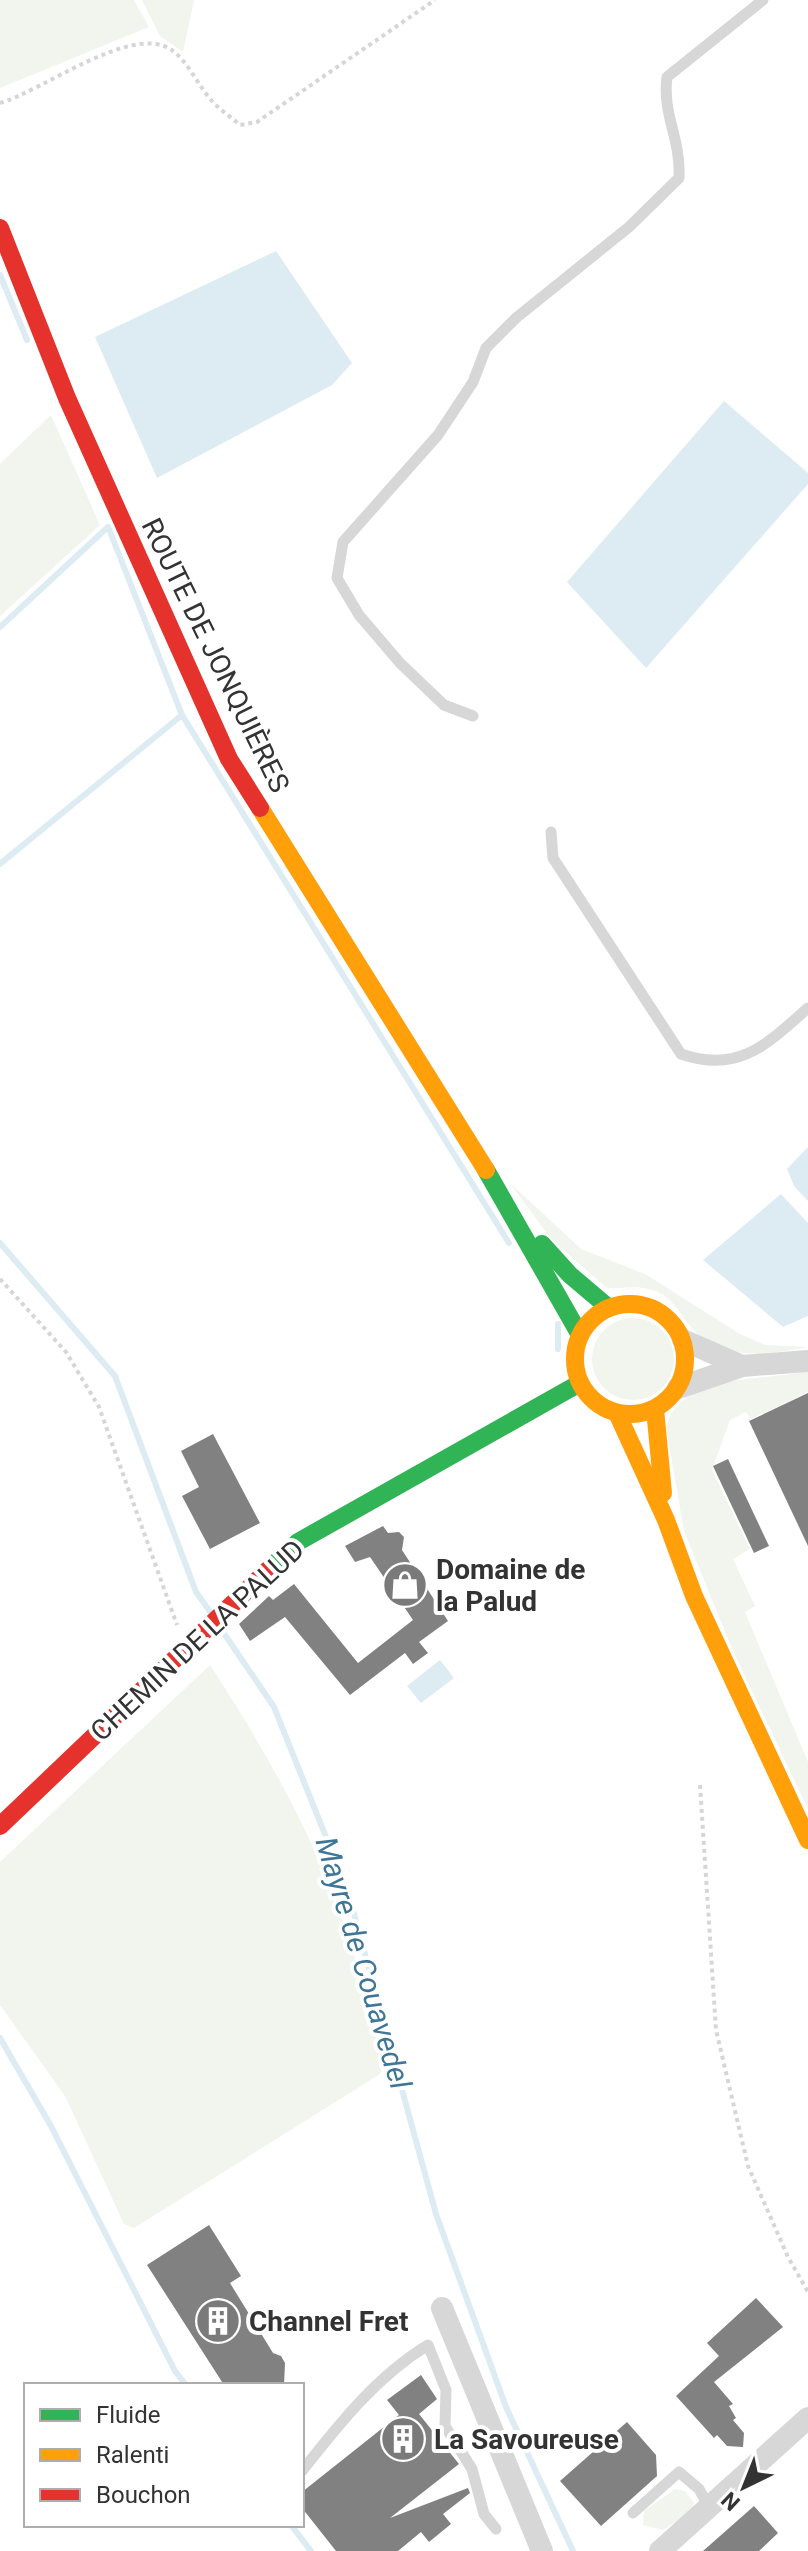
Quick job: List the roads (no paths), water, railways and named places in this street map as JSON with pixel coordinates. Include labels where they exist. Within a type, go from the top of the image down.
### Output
[{"type":"main road","name":"ROUTE DE JONQUIÈRES","points":[[0,228],[73,411],[229,759],[506,1203],[529,1249],[580,1335]]},
{"type":"main road","name":"ROUTE DE JONQUIÈRES","points":[[506,1203],[570,1275],[609,1308]]},
{"type":"main road","points":[[638,1304],[653,1308],[675,1327],[683,1340],[686,1356],[678,1388],[655,1409],[638,1414],[617,1413],[591,1398],[580,1383],[575,1359],[580,1335],[595,1316],[609,1308],[638,1304]]},
{"type":"main road","name":"CHEMIN DE LA PALUD","points":[[0,1826],[298,1542],[580,1383]]},
{"type":"main road","points":[[655,1409],[666,1520]]},
{"type":"main road","points":[[617,1413],[666,1520],[694,1596],[808,1840]]},
{"type":"street","points":[[683,1340],[742,1366]]},
{"type":"street","points":[[678,1388],[742,1366],[808,1361]]},
{"type":"street","points":[[442,2308],[524,2514],[542,2551]]},
{"type":"street","points":[[660,2551],[808,2418]]},
{"type":"lane","points":[[473,716],[444,705],[359,615],[337,578],[343,542],[438,435],[473,382],[486,348],[516,318],[629,227],[679,178],[680,149],[664,101],[667,77],[763,0]]},
{"type":"lane","points":[[551,832],[553,858],[681,1054],[707,1063],[744,1056],[772,1039],[808,1008]]},
{"type":"lane","points":[[304,2468],[339,2424],[399,2362],[428,2345],[446,2390],[445,2426],[472,2469],[484,2514],[496,2529]]},
{"type":"lane","points":[[633,2513],[657,2488],[679,2472],[699,2489],[709,2507]]},
{"type":"waterway","points":[[0,275],[27,340]]},
{"type":"waterway","points":[[0,627],[108,527]]},
{"type":"waterway","points":[[109,529],[182,715],[509,1243]]},
{"type":"waterway","points":[[0,864],[182,715]]},
{"type":"waterway","name":"Mayre de Couavedel","points":[[0,1243],[115,1376],[196,1592],[211,1613]]},
{"type":"waterway","points":[[558,1324],[558,1349]]},
{"type":"waterway","name":"Mayre de Couavedel","points":[[221,1629],[274,1707],[348,1892],[436,2214],[506,2407],[573,2551]]},
{"type":"waterway","points":[[0,2038],[51,2126],[175,2371],[184,2383]]},
{"type":"waterway","points":[[293,2527],[311,2551]]},
{"type":"place","name":"Domaine de la Palud","points":[[405,1585]]},
{"type":"place","name":"Channel Fret","points":[[218,2321]]},
{"type":"place","name":"La Savoureuse","points":[[403,2439]]}]
